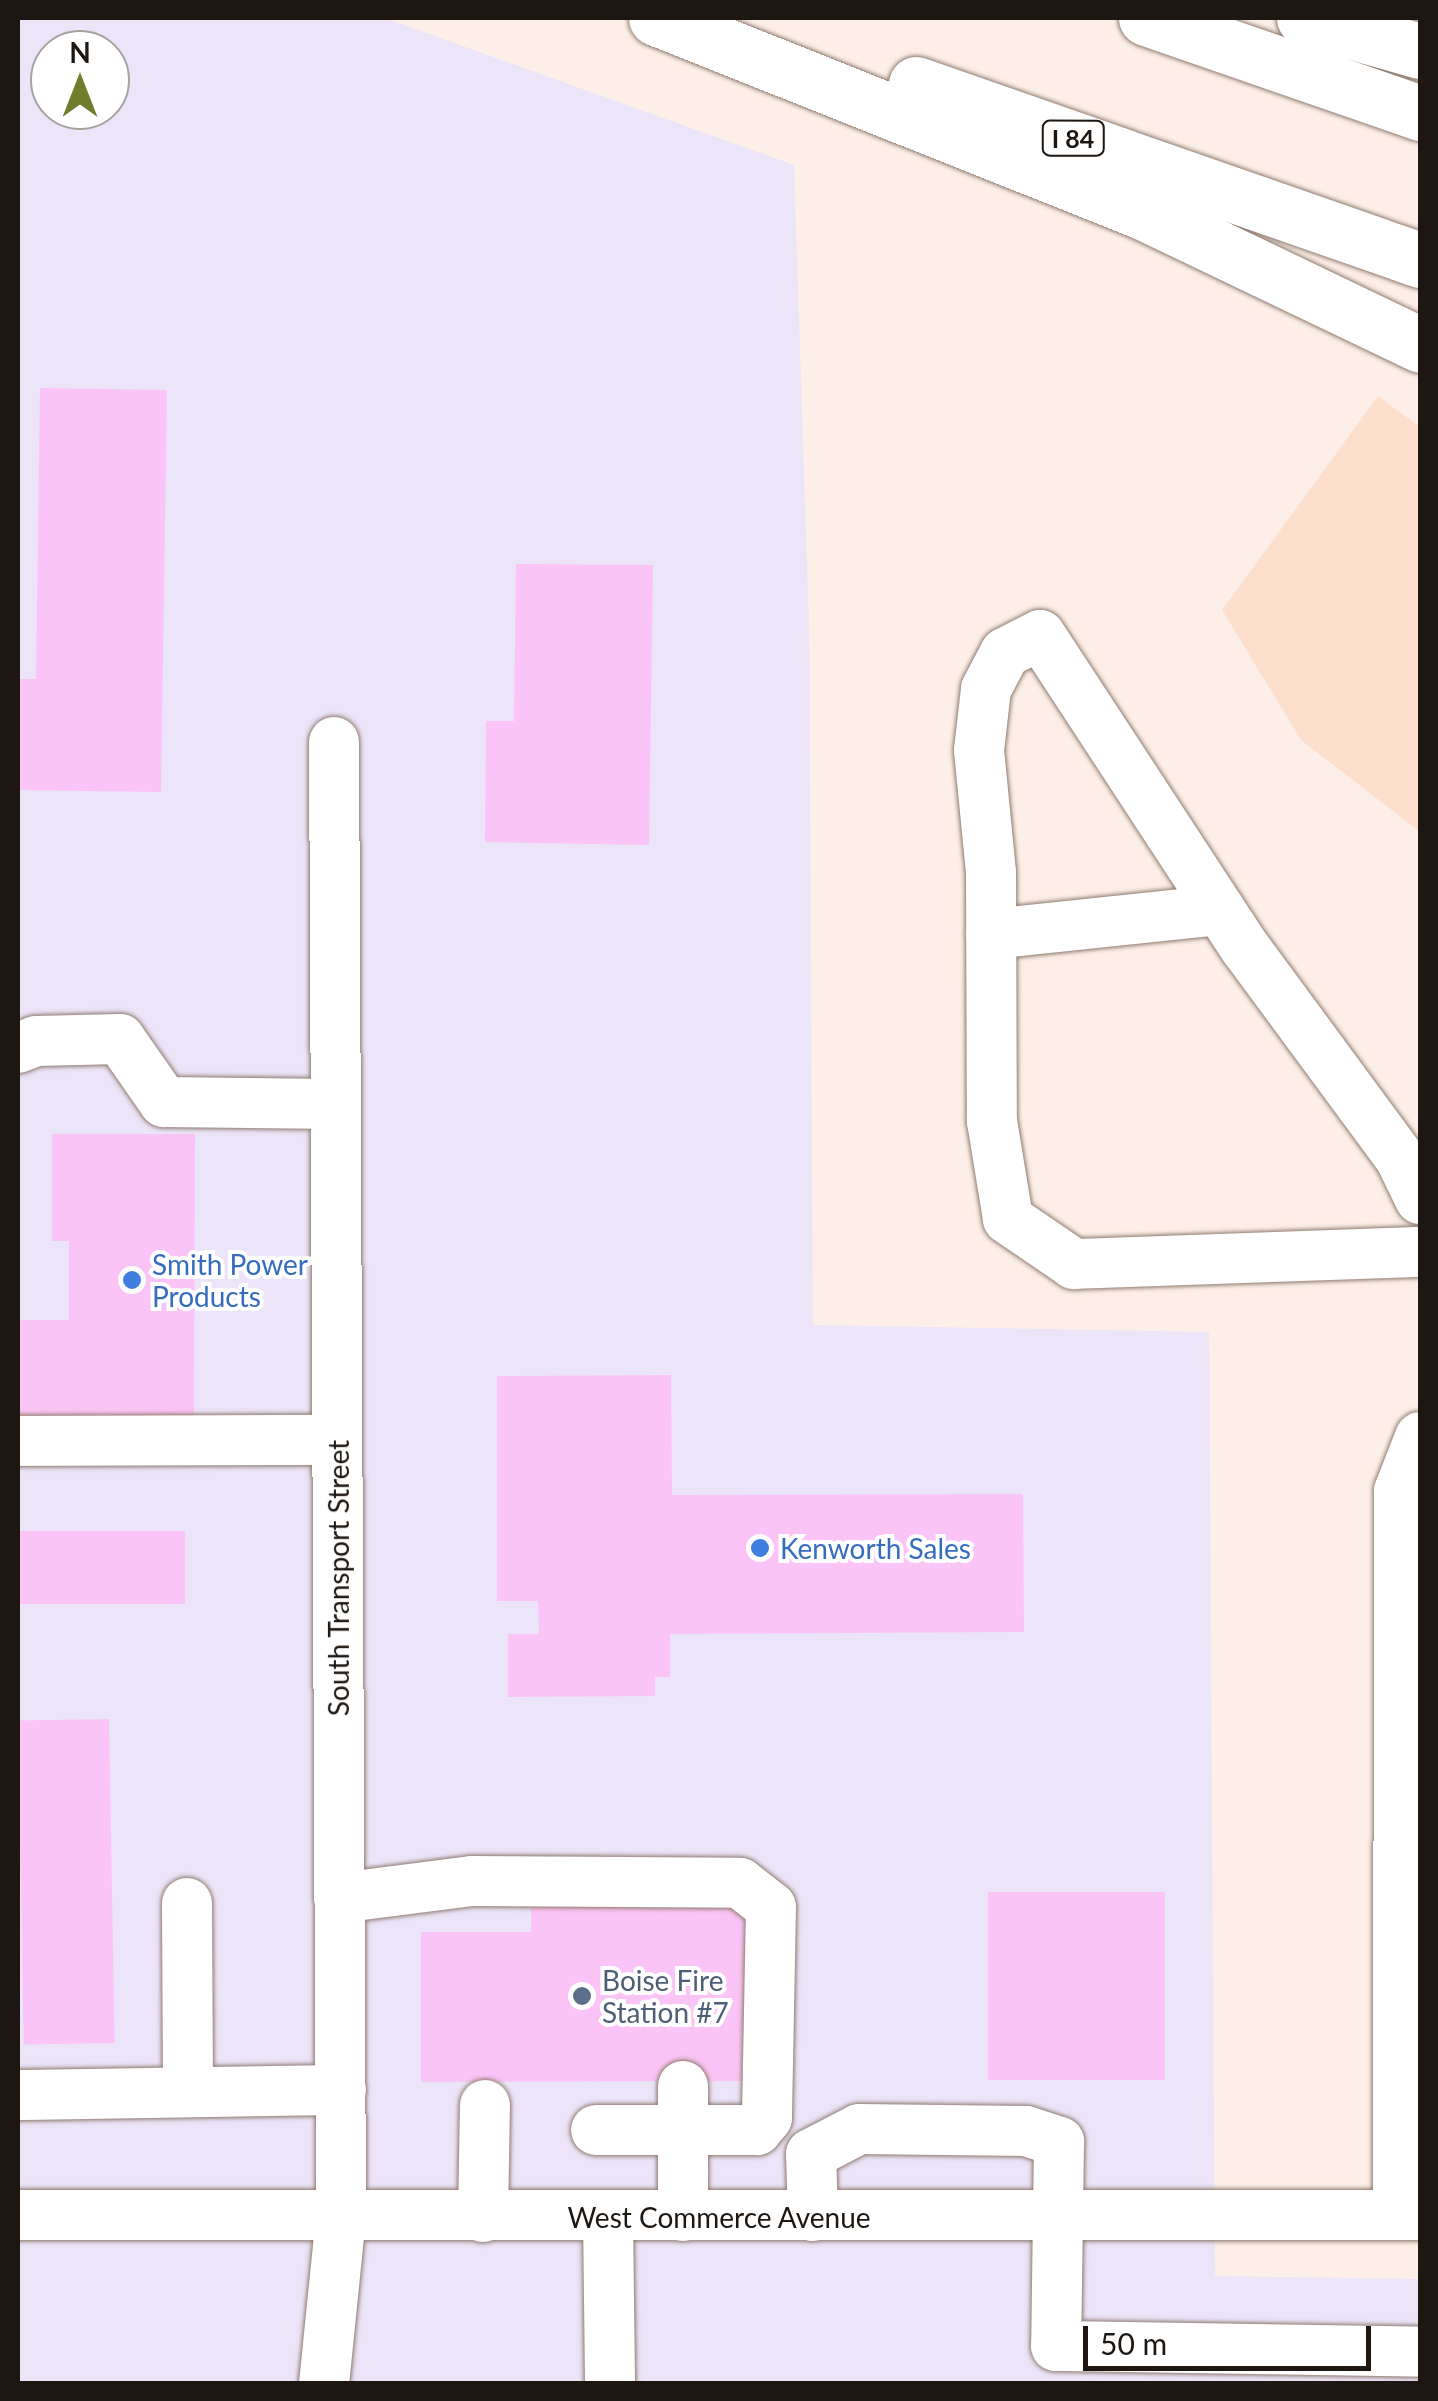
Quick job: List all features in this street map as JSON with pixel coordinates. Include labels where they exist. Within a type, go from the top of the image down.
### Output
[{"type":"highway","points":[[656,18],[1143,212],[1420,345]]},
{"type":"highway","name":"I 84","points":[[724,18],[1420,260]]},
{"type":"highway","points":[[1146,18],[1420,113]]},
{"type":"highway","points":[[1304,18],[1420,50]]},
{"type":"street","points":[[1420,1199],[1400,1158],[1220,910],[1040,636],[1006,653],[986,690],[978,750],[991,934],[992,1122],[1008,1220],[1074,1264],[1420,1252]]},
{"type":"street","name":"South Transport Street","points":[[324,2384],[341,2217],[334,742]]},
{"type":"street","points":[[991,934],[1220,910]]},
{"type":"street","points":[[18,1048],[36,1041],[120,1040],[164,1102],[335,1104]]},
{"type":"street","points":[[1409,2215],[1399,1491],[1420,1437]]},
{"type":"street","points":[[18,1441],[337,1440]]},
{"type":"street","points":[[339,1898],[472,1881],[740,1883],[771,1906],[772,2102],[756,2130],[682,2108],[596,2130]]},
{"type":"street","points":[[186,1903],[188,2092]]},
{"type":"street","points":[[18,2095],[341,2090]]},
{"type":"street","points":[[483,2217],[484,2105]]},
{"type":"street","points":[[682,2108],[684,2216]]},
{"type":"street","points":[[813,2216],[811,2154],[859,2128],[1026,2131],[1059,2142],[1054,2216],[1056,2365],[1420,2352]]},
{"type":"street","name":"West Commerce Avenue","points":[[18,2214],[1409,2215]]},
{"type":"street","points":[[608,2217],[610,2384]]},
{"type":"shaded area","points":[[18,18],[385,18],[794,165],[809,624],[813,1325],[1209,1332],[1215,2276],[1420,2279],[1420,2383],[18,2383]]},
{"type":"shaded area","points":[[1378,396],[1420,427],[1420,832],[1301,740],[1222,610]]},
{"type":"building","points":[[40,388],[167,390],[161,792],[18,790],[18,679],[36,679]]},
{"type":"building","points":[[516,564],[653,565],[649,845],[485,842],[486,721],[514,721]]},
{"type":"building","name":"Smith Power Products","points":[[52,1134],[195,1134],[194,1417],[18,1417],[18,1320],[69,1320],[69,1241],[52,1241]]},
{"type":"building","name":"Kenworth Sales","points":[[671,1375],[672,1495],[1023,1494],[1024,1632],[670,1634],[670,1677],[655,1677],[655,1696],[508,1697],[508,1634],[539,1634],[538,1601],[497,1601],[497,1376]]},
{"type":"building","points":[[18,1531],[185,1531],[185,1604],[18,1604]]},
{"type":"building","points":[[109,1719],[115,2043],[24,2045],[18,1721]]},
{"type":"building","points":[[988,1892],[1165,1892],[1165,2080],[988,2080]]},
{"type":"building","points":[[531,1899],[753,1899],[753,2081],[421,2082],[421,1932],[531,1932]]},
{"type":"place","name":"Smith Power Products","points":[[132,1280]]},
{"type":"place","name":"Kenworth Sales","points":[[760,1548]]},
{"type":"place","name":"Boise Fire Station #7","points":[[582,1996]]}]
